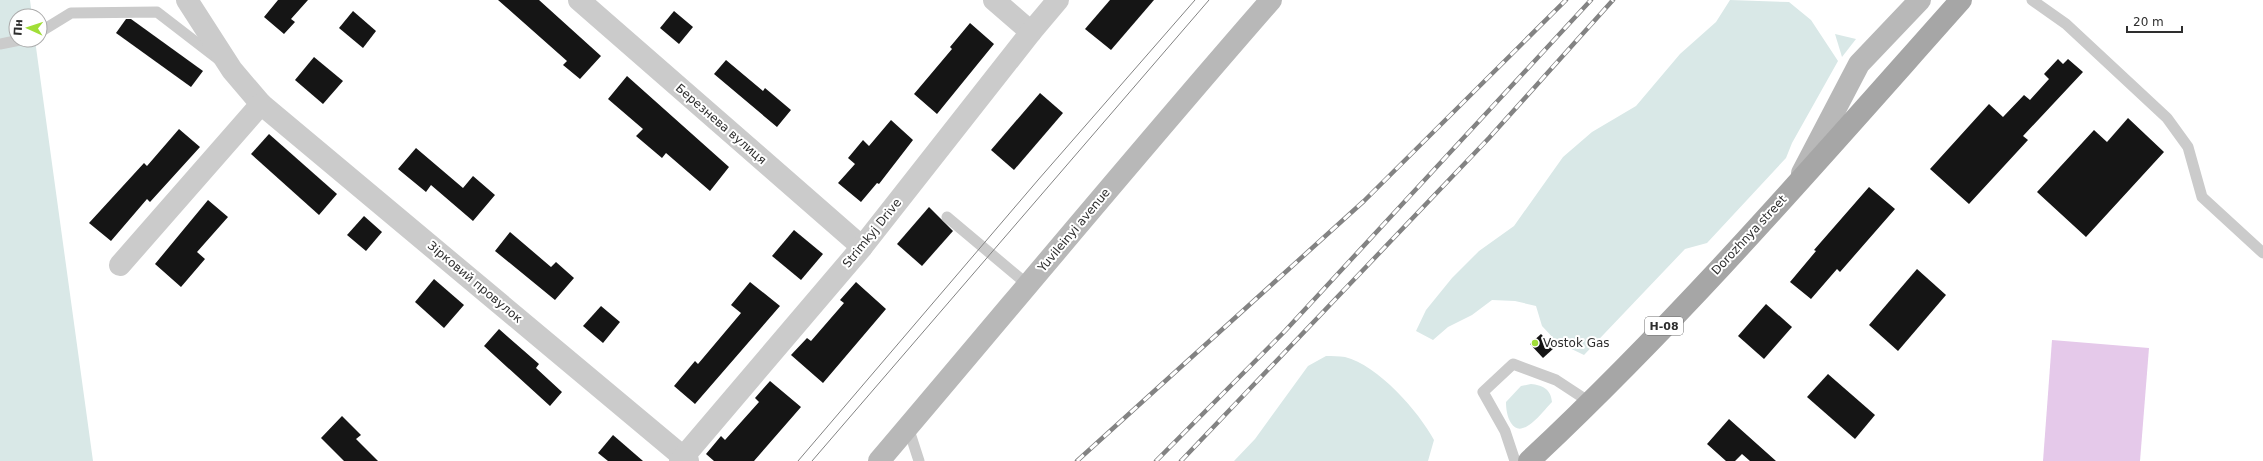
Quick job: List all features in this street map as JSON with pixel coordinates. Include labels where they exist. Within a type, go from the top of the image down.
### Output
[{"type":"main road","name":"Yuvileinyi avenue","points":[[879,461],[1028,286],[1151,137],[1271,0]]},
{"type":"main road","points":[[1795,186],[1859,64],[1920,0]]},
{"type":"main road","name":"Dorozhnya street","points":[[1529,461],[1590,403],[1795,186],[1961,0]]},
{"type":"street","name":"Зірковий провулок","points":[[187,0],[232,70],[261,104],[683,460]]},
{"type":"street","name":"Березнева вулиця","points":[[579,0],[862,247]]},
{"type":"street","points":[[994,0],[1031,32]]},
{"type":"street","name":"Strimkyj Drive","points":[[683,460],[862,247],[1031,32],[1058,0]]},
{"type":"street","points":[[120,265],[261,104]]},
{"type":"lane","points":[[2032,0],[2066,24],[2167,118],[2188,148],[2202,197],[2263,253]]},
{"type":"lane","points":[[48,27],[70,13],[157,12],[232,70]]},
{"type":"lane","points":[[947,217],[1028,286]]},
{"type":"lane","points":[[1515,461],[1505,431],[1483,392],[1513,364],[1556,380],[1590,403]]},
{"type":"lane","points":[[908,427],[919,461]]},
{"type":"shaded area","points":[[0,0],[30,0],[31,8],[8,8],[8,48],[36,48],[93,461],[0,461]]},
{"type":"shaded area","points":[[1730,0],[1789,2],[1811,20],[1838,61],[1792,143],[1786,158],[1707,243],[1685,249],[1584,355],[1557,342],[1542,326],[1536,306],[1515,301],[1492,300],[1472,315],[1448,327],[1433,340],[1416,331],[1426,310],[1452,278],[1479,251],[1514,226],[1563,157],[1592,132],[1636,106],[1680,54],[1716,22]]},
{"type":"shaded area","points":[[1835,34],[1856,39],[1842,57]]},
{"type":"shaded area","points":[[2052,340],[2149,348],[2140,461],[2043,461]]},
{"type":"shaded area","points":[[1326,356],[1345,357],[1358,362],[1371,369],[1396,391],[1418,416],[1434,440],[1428,461],[1234,461],[1255,439],[1308,366]]},
{"type":"shaded area","points":[[1531,384],[1539,385],[1545,388],[1550,394],[1552,402],[1532,423],[1521,429],[1516,428],[1511,423],[1509,418],[1506,402],[1521,386]]},
{"type":"building","points":[[278,0],[308,0],[291,19],[295,22],[284,34],[264,17]]},
{"type":"building","points":[[498,0],[539,0],[601,56],[580,79],[563,65],[567,61]]},
{"type":"building","points":[[1110,0],[1154,0],[1111,50],[1085,29]]},
{"type":"building","points":[[353,11],[376,31],[363,48],[339,28]]},
{"type":"building","points":[[674,11],[693,27],[679,44],[660,28]]},
{"type":"building","points":[[126,19],[131,19],[203,71],[191,87],[116,33]]},
{"type":"building","points":[[970,23],[994,44],[937,114],[914,94],[952,49],[950,47]]},
{"type":"building","points":[[314,57],[343,81],[323,104],[295,80]]},
{"type":"building","points":[[2058,59],[2063,64],[2068,59],[2083,72],[2023,136],[2028,140],[1969,204],[1930,169],[1989,104],[2003,117],[2024,95],[2030,100],[2049,79],[2044,74]]},
{"type":"building","points":[[726,60],[763,91],[765,88],[791,110],[777,127],[714,74]]},
{"type":"building","points":[[627,76],[729,167],[710,191],[666,153],[662,158],[636,136],[643,129],[608,99]]},
{"type":"building","points":[[1040,93],[1063,113],[1014,170],[991,150]]},
{"type":"building","points":[[2128,118],[2164,152],[2086,237],[2037,192],[2094,130],[2107,142]]},
{"type":"building","points":[[891,120],[913,140],[879,184],[877,183],[861,202],[838,183],[855,164],[848,158],[863,140],[869,146]]},
{"type":"building","points":[[179,129],[200,147],[150,202],[147,199],[111,241],[89,223],[144,163],[147,166]]},
{"type":"building","points":[[269,134],[337,194],[319,215],[251,154]]},
{"type":"building","points":[[416,148],[463,188],[473,176],[495,195],[473,221],[431,185],[426,192],[398,169]]},
{"type":"building","points":[[1869,187],[1895,209],[1840,272],[1837,269],[1811,299],[1790,282],[1816,251],[1814,250]]},
{"type":"building","points":[[208,200],[228,217],[197,252],[205,259],[181,287],[155,264]]},
{"type":"building","points":[[929,207],[953,231],[922,266],[897,244]]},
{"type":"building","points":[[364,216],[382,232],[366,251],[347,235]]},
{"type":"building","points":[[794,230],[823,254],[801,280],[772,256]]},
{"type":"building","points":[[510,232],[551,267],[556,262],[574,278],[555,300],[495,251]]},
{"type":"building","points":[[1917,269],[1946,295],[1898,351],[1869,325]]},
{"type":"building","points":[[434,279],[464,305],[444,328],[415,302]]},
{"type":"building","points":[[750,282],[780,306],[695,404],[674,386],[695,361],[698,364],[741,313],[731,305]]},
{"type":"building","points":[[856,282],[886,309],[823,383],[791,355],[807,338],[811,341],[844,303],[840,300]]},
{"type":"building","points":[[1766,304],[1792,327],[1764,359],[1738,336]]},
{"type":"building","points":[[601,306],[620,322],[603,343],[583,326]]},
{"type":"building","points":[[499,329],[539,364],[536,368],[562,392],[550,406],[484,346]]},
{"type":"building","points":[[1541,334],[1554,348],[1543,358],[1530,344]]},
{"type":"building","points":[[1828,374],[1875,415],[1855,439],[1807,397]]},
{"type":"building","points":[[770,381],[801,407],[754,461],[714,461],[706,454],[721,436],[725,440],[759,402],[755,398]]},
{"type":"building","points":[[342,416],[361,435],[356,439],[378,461],[344,461],[321,438]]},
{"type":"building","points":[[1729,419],[1776,461],[1750,461],[1742,454],[1735,461],[1726,461],[1707,444]]},
{"type":"building","points":[[613,435],[643,461],[608,461],[598,453]]},
{"type":"tram line","points":[[798,461],[1038,180],[1195,0]]},
{"type":"tram line","points":[[812,461],[1209,0]]},
{"type":"railway","points":[[1077,461],[1364,201],[1566,0]]},
{"type":"railway","points":[[1156,461],[1285,331],[1591,0]]},
{"type":"railway","points":[[1181,461],[1489,138],[1613,0]]},
{"type":"place","name":"Vostok Gas","points":[[1535,343]]}]
